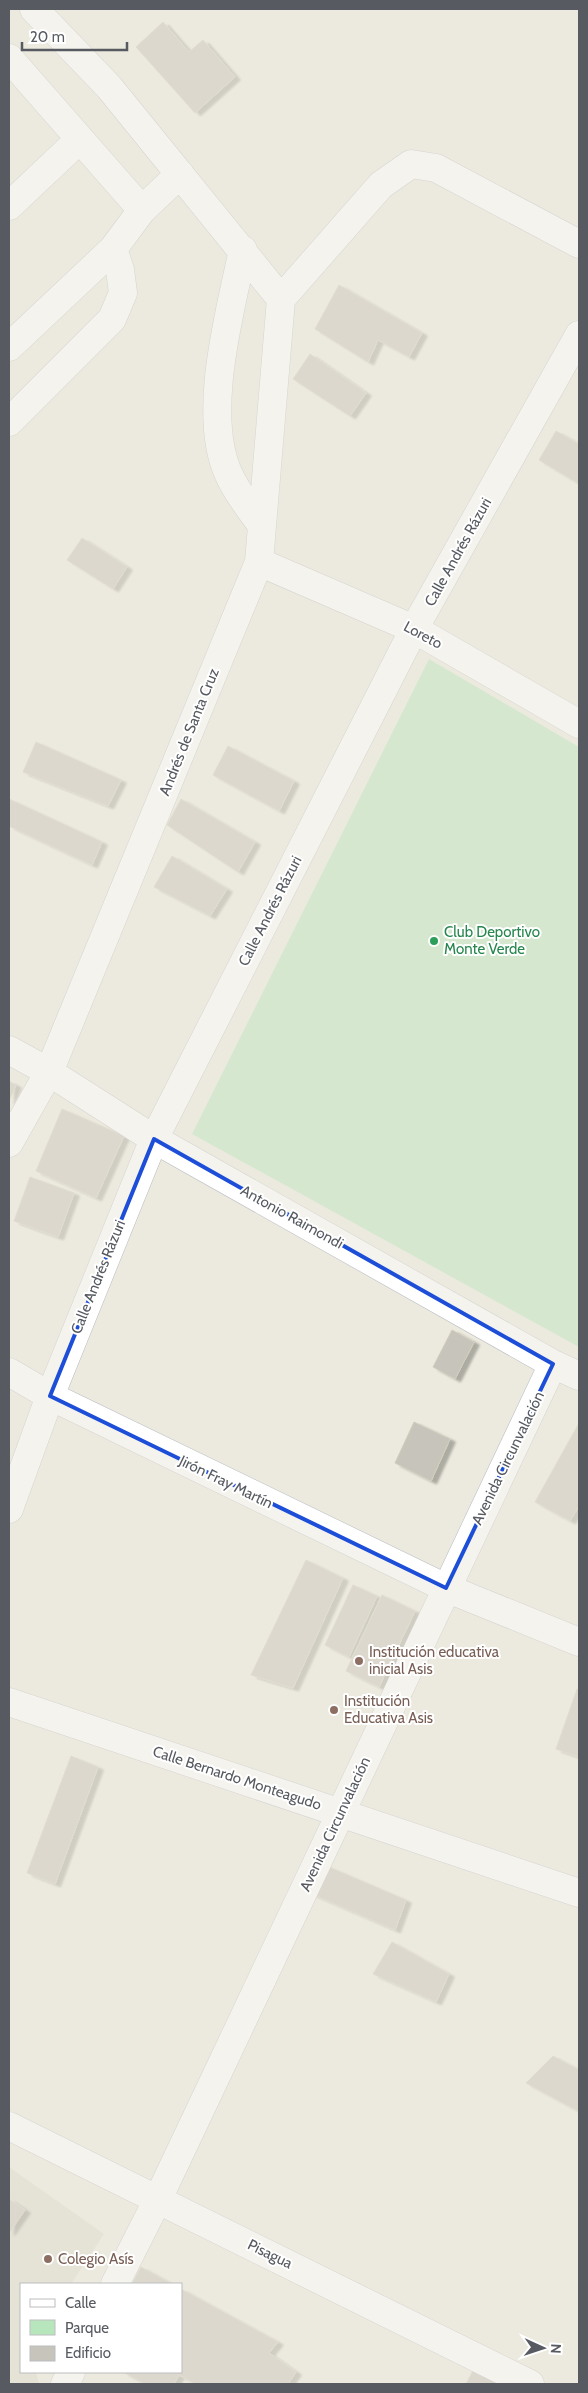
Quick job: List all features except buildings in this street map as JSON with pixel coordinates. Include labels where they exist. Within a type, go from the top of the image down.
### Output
[{"type":"street","points":[[34,9],[109,87],[281,299],[381,185],[411,164],[436,168],[579,244]]},
{"type":"street","points":[[9,58],[142,210]]},
{"type":"street","points":[[9,206],[80,139]]},
{"type":"street","points":[[9,347],[113,249],[142,210],[180,174]]},
{"type":"street","points":[[9,422],[112,319],[123,293],[120,270],[113,249]]},
{"type":"street","points":[[243,250],[221,366],[217,434],[229,475],[262,526]]},
{"type":"street","name":"Andrés de Santa Cruz","points":[[9,1143],[49,1072],[259,562],[281,299]]},
{"type":"street","name":"Calle Andrés Rázuri","points":[[9,1508],[50,1396],[154,1139],[414,629],[579,335]]},
{"type":"street","name":"Loreto","points":[[259,562],[414,629],[579,724]]},
{"type":"street","name":"Antonio Raimondi","points":[[9,1050],[49,1072],[154,1139],[553,1364],[579,1376]]},
{"type":"street","name":"Avenida Circunvalación","points":[[116,2283],[158,2199],[553,1364]]},
{"type":"street","name":"Jirón Fray Martín","points":[[9,1372],[50,1396],[446,1588],[579,1642]]},
{"type":"street","name":"Calle Bernardo Monteagudo","points":[[9,1702],[579,1893]]},
{"type":"street","name":"Pisagua","points":[[9,2126],[530,2384]]},
{"type":"street","points":[[65,2384],[71,2373]]},
{"type":"highlighted area","points":[[154,1139],[553,1364],[446,1588],[50,1396]]},
{"type":"shaded area","name":"Colegio Asís","points":[[9,2167],[104,2234],[72,2283],[20,2283],[20,2373],[36,2373],[39,2384],[9,2384]]},
{"type":"green space","name":"Club Deportivo Monte Verde","points":[[429,659],[579,747],[579,1347],[192,1134]]},
{"type":"place","name":"Club Deportivo Monte Verde","points":[[434,941]]},
{"type":"place","name":"Institución educativa inicial Asis","points":[[359,1661]]},
{"type":"place","name":"Institución Educativa Asis","points":[[334,1710]]},
{"type":"place","name":"Colegio Asís","points":[[48,2259]]}]
